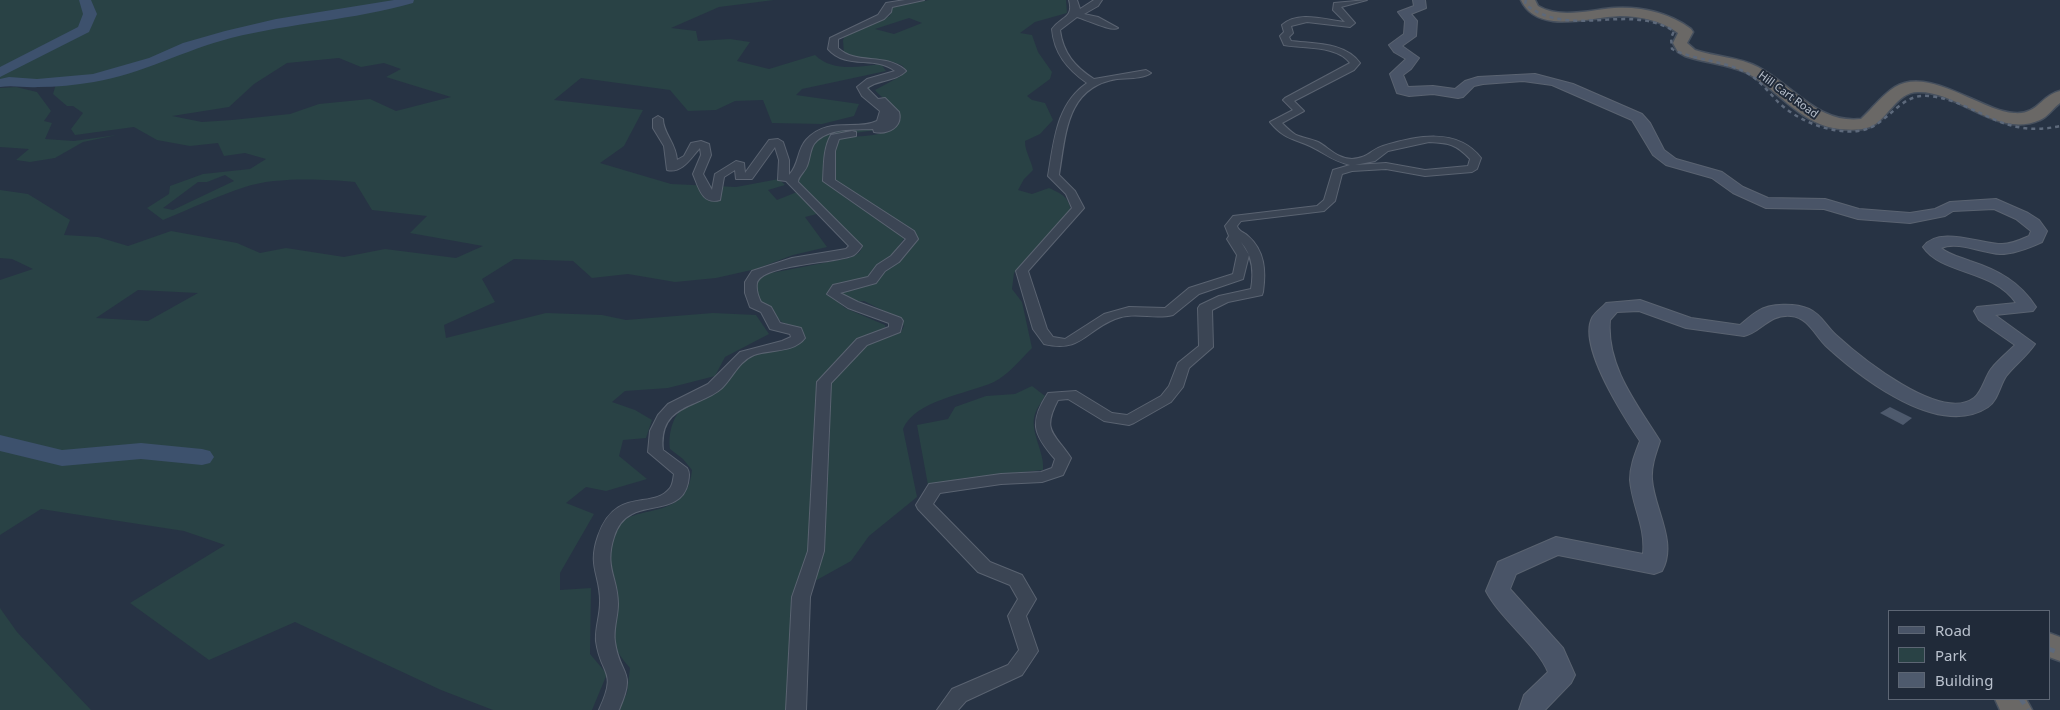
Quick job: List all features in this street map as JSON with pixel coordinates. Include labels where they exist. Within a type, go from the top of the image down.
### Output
[{"type":"highway","name":"Hill Cart Road","points":[[1528,0],[1529,6],[1536,11],[1555,16],[1622,12],[1663,19],[1679,26],[1686,32],[1680,43],[1684,50],[1696,56],[1726,61],[1753,70],[1812,114],[1840,124],[1866,123],[1900,90],[1907,88],[1915,87],[1943,92],[1996,114],[2019,118],[2034,117],[2060,96]]},
{"type":"main road","points":[[1419,0],[1420,8],[1404,12],[1411,20],[1410,36],[1395,45],[1413,58],[1407,66],[1396,74],[1402,90],[1409,92],[1433,90],[1458,94],[1468,83],[1478,81],[1524,76],[1549,79],[1570,86],[1637,117],[1643,123],[1658,152],[1671,162],[1717,175],[1738,190],[1766,203],[1797,202],[1825,204],[1858,214],[1910,218],[1924,214],[1939,213],[1950,207],[1967,204],[1996,204],[2022,216],[2033,223],[2039,231],[2036,239],[2024,244],[2001,249],[1947,241],[1930,248],[1934,253],[1944,258],[1998,278],[2022,298],[2026,307],[2018,309],[1991,308],[1983,311],[1985,316],[2020,338],[2026,344],[1998,373],[1983,402],[1971,408],[1953,410],[1928,405],[1905,396],[1847,355],[1826,336],[1819,324],[1803,313],[1790,310],[1765,314],[1744,331],[1735,331],[1671,318],[1639,305],[1613,307],[1604,313],[1599,324],[1601,352],[1631,414],[1650,441],[1643,456],[1639,477],[1656,538],[1654,565],[1556,546],[1506,568],[1498,591],[1528,628],[1554,655],[1562,675],[1533,703],[1532,710]]},
{"type":"street","points":[[796,710],[801,597],[816,552],[824,382],[862,342],[895,329],[896,321],[853,305],[833,294],[837,288],[872,280],[881,268],[895,259],[912,239],[910,234],[829,181],[830,151],[835,137],[887,130],[890,126],[895,114],[888,104],[872,94],[872,86],[901,71],[897,66],[881,60],[844,58],[833,49],[834,38],[881,17],[887,12],[886,8],[889,5],[920,0]]},
{"type":"street","points":[[1073,0],[1074,14]]},
{"type":"street","points":[[1094,82],[1078,73],[1068,63],[1056,40],[1056,29],[1074,14],[1098,0]]},
{"type":"street","points":[[1146,73],[1094,82],[1080,92],[1066,112],[1053,176],[1071,193],[1078,208],[1022,271],[1040,329],[1049,341],[1067,343],[1109,317],[1134,310],[1168,312],[1194,291],[1239,276],[1243,255],[1232,239],[1235,237],[1231,226],[1237,218],[1320,209],[1329,201],[1336,172],[1351,168],[1386,166],[1425,173],[1472,169],[1476,158],[1470,150],[1463,145],[1447,140],[1429,139],[1384,149],[1371,159],[1350,162],[1335,158],[1314,144],[1292,137],[1275,122],[1299,111],[1288,100],[1351,68],[1355,63],[1346,54],[1287,42],[1284,36],[1289,33],[1289,30],[1286,25],[1289,22],[1300,20],[1347,25],[1351,23],[1337,10],[1337,5],[1363,0]]},
{"type":"street","points":[[1074,14],[1095,19],[1114,28]]},
{"type":"street","points":[[658,119],[658,128],[668,137],[672,156],[671,168],[688,158],[695,145],[701,144],[705,146],[706,155],[698,174],[710,198],[716,198],[719,176],[736,164],[740,165],[740,177],[748,177],[773,142],[778,142],[784,160],[782,178],[792,178],[803,166],[805,152],[810,142],[818,133],[839,128],[876,126],[882,123],[885,110],[880,104],[868,98],[862,86],[872,81],[888,79]]},
{"type":"street","points":[[609,710],[619,691],[618,672],[605,640],[610,600],[600,558],[607,535],[617,516],[630,508],[665,500],[676,494],[682,483],[682,472],[656,452],[654,440],[661,422],[680,402],[701,394],[717,384],[737,359],[751,352],[789,344],[798,338],[796,331],[775,326],[766,310],[755,304],[751,293],[751,282],[756,274],[792,262],[850,252],[856,246],[792,183],[792,178]]},
{"type":"street","points":[[947,710],[959,695],[1015,670],[1029,651],[1017,616],[1027,599],[1016,580],[984,567],[924,505],[935,488],[1001,479],[1042,478],[1058,471],[1062,458],[1043,436],[1042,416],[1053,396],[1070,394],[1109,418],[1129,420],[1166,399],[1176,387],[1183,366],[1206,348],[1205,308],[1224,300],[1257,292],[1260,274],[1256,252],[1247,240],[1238,234],[1235,237]]},
{"type":"green space","points":[[0,0],[405,0],[386,6],[274,22],[185,46],[152,61],[94,77],[0,82]]},
{"type":"green space","points":[[412,0],[774,0],[719,7],[671,28],[696,31],[698,41],[730,39],[750,42],[737,61],[769,69],[815,55],[829,64],[838,66],[855,67],[881,64],[886,71],[802,89],[796,95],[859,104],[854,116],[822,124],[772,123],[763,100],[735,101],[716,110],[688,111],[670,90],[581,78],[554,100],[643,110],[624,146],[600,163],[671,184],[736,187],[779,179],[785,185],[768,190],[777,200],[797,192],[817,214],[805,217],[827,247],[793,255],[756,269],[716,278],[675,282],[628,274],[592,278],[573,261],[514,259],[482,279],[495,302],[444,325],[446,338],[546,313],[602,315],[626,320],[713,313],[756,315],[769,334],[725,357],[715,376],[668,388],[625,391],[612,402],[635,410],[652,420],[646,438],[623,440],[619,456],[647,479],[606,491],[586,487],[566,503],[594,514],[560,573],[560,590],[591,588],[590,654],[607,674],[592,710],[493,710],[441,690],[295,622],[209,660],[130,603],[225,545],[184,531],[41,509],[0,535],[0,280],[33,269],[12,259],[0,258],[0,190],[28,194],[70,220],[64,235],[98,237],[128,246],[171,231],[237,243],[260,253],[286,248],[344,257],[385,249],[456,258],[483,246],[410,233],[427,216],[372,210],[355,182],[285,180],[257,184],[224,194],[163,220],[147,208],[169,194],[170,186],[203,174],[250,169],[266,159],[245,153],[224,156],[218,143],[190,146],[157,140],[134,127],[75,135],[71,129],[83,113],[73,106],[67,106],[53,94],[56,84],[115,75],[189,48],[276,24],[388,7]],"holes":[[[339,58],[361,67],[384,63],[401,69],[386,77],[451,97],[396,111],[370,99],[319,104],[290,114],[232,120],[202,122],[172,116],[229,107],[254,84],[287,63]],[[225,175],[234,181],[173,210],[163,208],[198,182],[207,182]],[[138,290],[198,293],[148,321],[96,318]]]},
{"type":"green space","points":[[929,0],[1066,0],[1067,13],[1035,22],[1020,33],[1032,35],[1038,52],[1052,72],[1050,79],[1027,96],[1032,100],[1045,103],[1053,120],[1040,134],[1025,141],[1033,170],[1024,179],[1018,190],[1032,194],[1049,188],[1058,192],[1067,200],[1071,214],[1014,273],[1012,289],[1022,302],[1032,348],[1009,371],[994,382],[943,399],[918,411],[909,419],[903,429],[917,497],[869,536],[851,561],[815,581],[831,385],[835,377],[865,346],[901,332],[904,326],[896,317],[864,301],[855,302],[839,293],[875,281],[913,232],[835,180],[832,152],[840,138],[881,133],[895,126],[900,120],[892,106],[875,90],[901,76],[905,71],[903,66],[889,61],[844,54],[843,40],[845,36],[890,16],[891,9],[894,6]],"holes":[[[909,18],[922,23],[894,34],[875,29]]]},
{"type":"green space","points":[[874,82],[870,86],[870,92],[890,110],[889,124],[883,129],[834,136],[826,149],[829,167],[826,181],[843,196],[894,227],[903,233],[905,237],[889,260],[875,269],[868,279],[833,288],[829,294],[845,308],[885,325],[886,330],[857,341],[820,382],[813,448],[813,554],[796,601],[789,710],[618,710],[627,693],[630,668],[620,656],[613,639],[614,616],[618,598],[609,552],[615,529],[625,520],[637,514],[665,507],[678,500],[687,489],[692,470],[683,459],[670,449],[672,426],[680,411],[688,404],[719,390],[748,358],[760,353],[783,349],[801,340],[803,330],[784,323],[757,299],[753,292],[756,281],[766,274],[849,258],[859,253],[862,248],[858,242],[798,187],[796,179],[807,168],[806,152],[810,143],[817,137],[836,130],[876,127],[883,124],[887,110],[865,91],[869,84]]},
{"type":"green space","points":[[16,87],[37,92],[51,111],[44,121],[52,123],[45,139],[74,141],[117,135],[83,142],[55,158],[30,162],[16,160],[29,149],[0,147],[0,88]]},
{"type":"green space","points":[[1032,386],[1045,396],[1036,412],[1034,421],[1035,434],[1042,456],[1043,470],[965,478],[928,485],[917,425],[948,419],[955,407],[986,396],[1015,394]]},
{"type":"green space","points":[[0,608],[17,632],[91,710],[0,710]]},
{"type":"building","points":[[1890,407],[1912,418],[1903,425],[1880,413]]},
{"type":"waterway","points":[[0,73],[84,29],[90,14],[85,0]]},
{"type":"waterway","points":[[0,83],[9,81],[37,83],[94,78],[154,61],[188,46],[225,35],[276,23],[387,6],[408,0]]},
{"type":"waterway","points":[[0,443],[62,458],[141,451],[202,457]]},
{"type":"railway","points":[[1526,0],[1525,4],[1542,14],[1561,19],[1579,21],[1618,19],[1656,23],[1674,31],[1671,38],[1672,49],[1689,56],[1724,64],[1752,76],[1786,109],[1815,125],[1826,128],[1847,131],[1858,131],[1868,128],[1877,124],[1909,99],[1919,96],[1930,96],[1948,100],[2006,124],[2022,128],[2040,129],[2060,126]]},
{"type":"railway","points":[[2050,649],[2060,653]]},
{"type":"railway","points":[[2022,700],[2028,710]]}]
